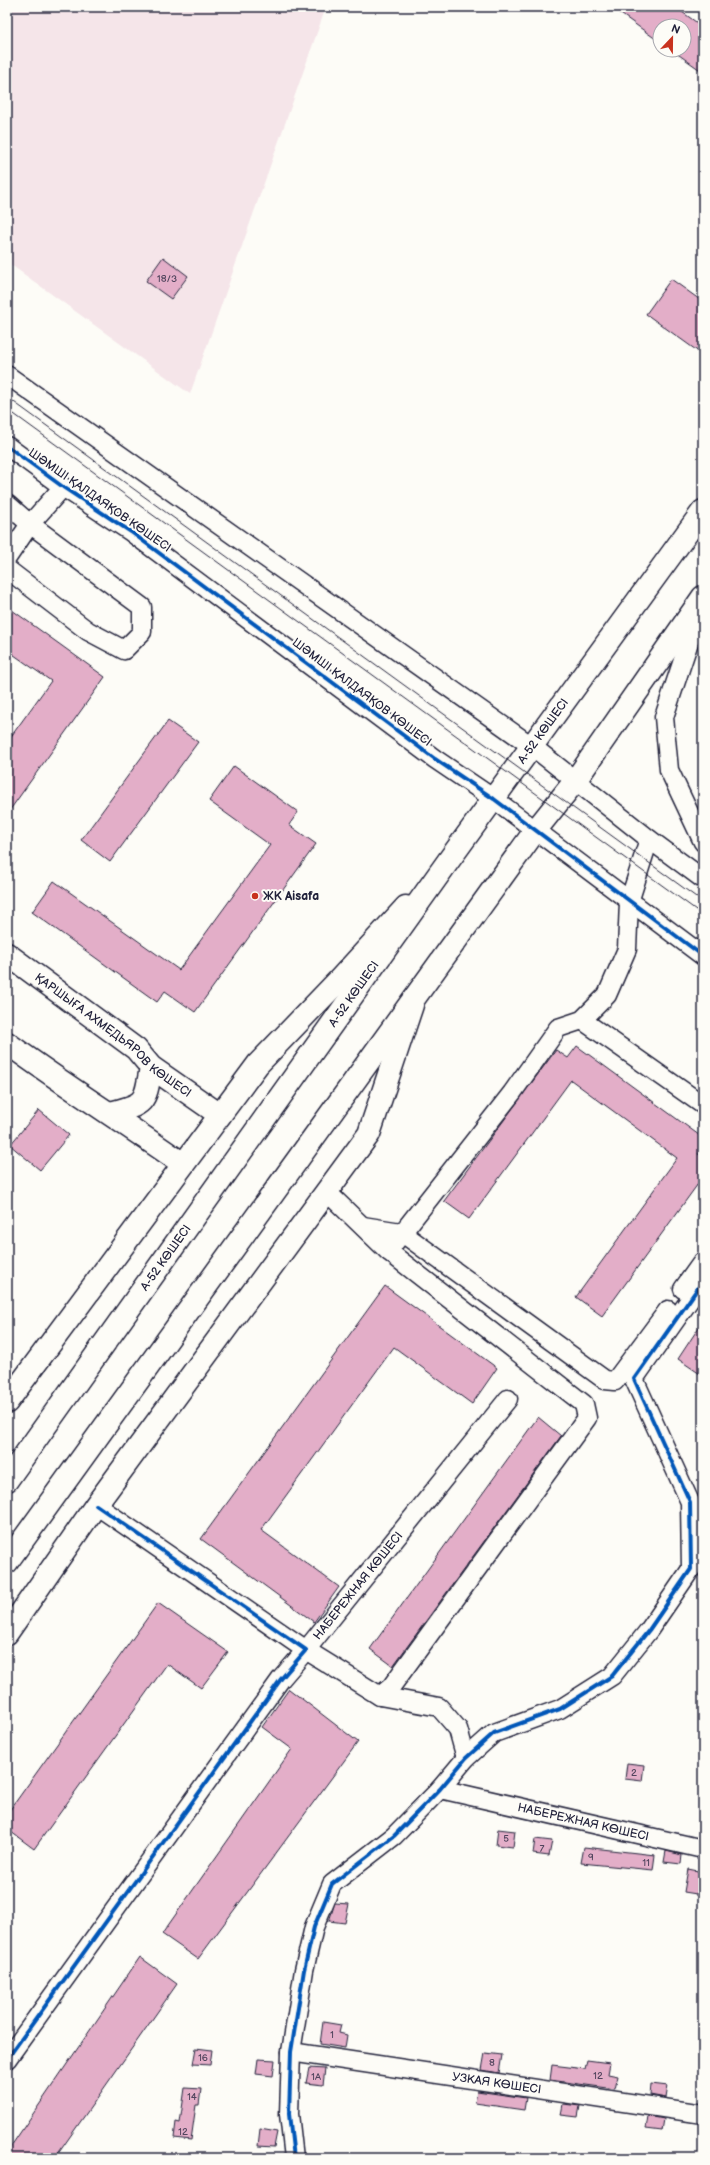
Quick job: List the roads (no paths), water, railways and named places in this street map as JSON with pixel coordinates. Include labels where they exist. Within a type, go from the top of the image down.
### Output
[{"type":"main road","name":"А-52 КӨШЕСІ","points":[[7,1480],[449,860],[533,747],[703,511]]},
{"type":"main road","points":[[7,1562],[412,1004],[535,831],[575,781],[703,596]]},
{"type":"main road","points":[[7,1402],[258,1064],[339,980],[449,860]]},
{"type":"main road","name":"ҚАРШЫҒА АХМЕДЬЯРОВ КӨШЕСІ","points":[[7,954],[136,1049],[151,1067],[220,1115]]},
{"type":"main road","points":[[7,1633],[96,1504],[222,1333],[328,1193],[369,1134],[412,1004]]},
{"type":"main road","points":[[7,1043],[52,1076],[110,1113],[183,1164]]},
{"type":"main road","points":[[110,1113],[136,1106],[146,1094],[151,1067]]},
{"type":"street","points":[[7,374],[533,747],[649,839],[703,879]]},
{"type":"street","name":"ШӘМШІ ҚАЛДАЯҚОВ КӨШЕСІ","points":[[7,446],[63,487],[131,532],[435,759],[494,799],[629,902],[703,956]]},
{"type":"street","points":[[7,558],[30,524],[63,487]]},
{"type":"street","points":[[7,504],[30,524],[142,607],[142,632],[124,650],[88,631],[7,569]]},
{"type":"street","points":[[703,600],[664,717],[669,770],[703,842]]},
{"type":"street","points":[[388,1251],[401,1232],[422,1210],[507,1099],[558,1028],[582,1020],[607,995],[627,949],[629,902],[649,839]]},
{"type":"street","points":[[582,1020],[703,1105]]},
{"type":"street","points":[[328,1193],[388,1251],[584,1404],[587,1418],[391,1687],[380,1696]]},
{"type":"street","points":[[363,1226],[401,1232],[605,1380],[615,1381],[703,1261]]},
{"type":"street","points":[[294,2158],[289,2114],[291,2052],[304,1970],[314,1927],[332,1884],[394,1836],[440,1789],[466,1758],[494,1733],[560,1710],[612,1676],[649,1630],[691,1570],[696,1506],[634,1379],[703,1281]]},
{"type":"street","name":"НАБЕРЕЖНАЯ КӨШЕСІ","points":[[466,1758],[458,1729],[440,1707],[380,1696],[306,1650],[508,1399]]},
{"type":"street","points":[[7,2059],[277,1685],[306,1650],[96,1504]]},
{"type":"street","name":"НАБЕРЕЖНАЯ КӨШЕСІ","points":[[440,1789],[703,1849]]},
{"type":"street","name":"УЗКАЯ КӨШЕСІ","points":[[291,2052],[703,2114]]},
{"type":"tram line","points":[[7,397],[703,902]]},
{"type":"tram line","points":[[7,409],[703,915]]},
{"type":"place","name":"ЖК Aisafa","points":[[255,896]]}]
